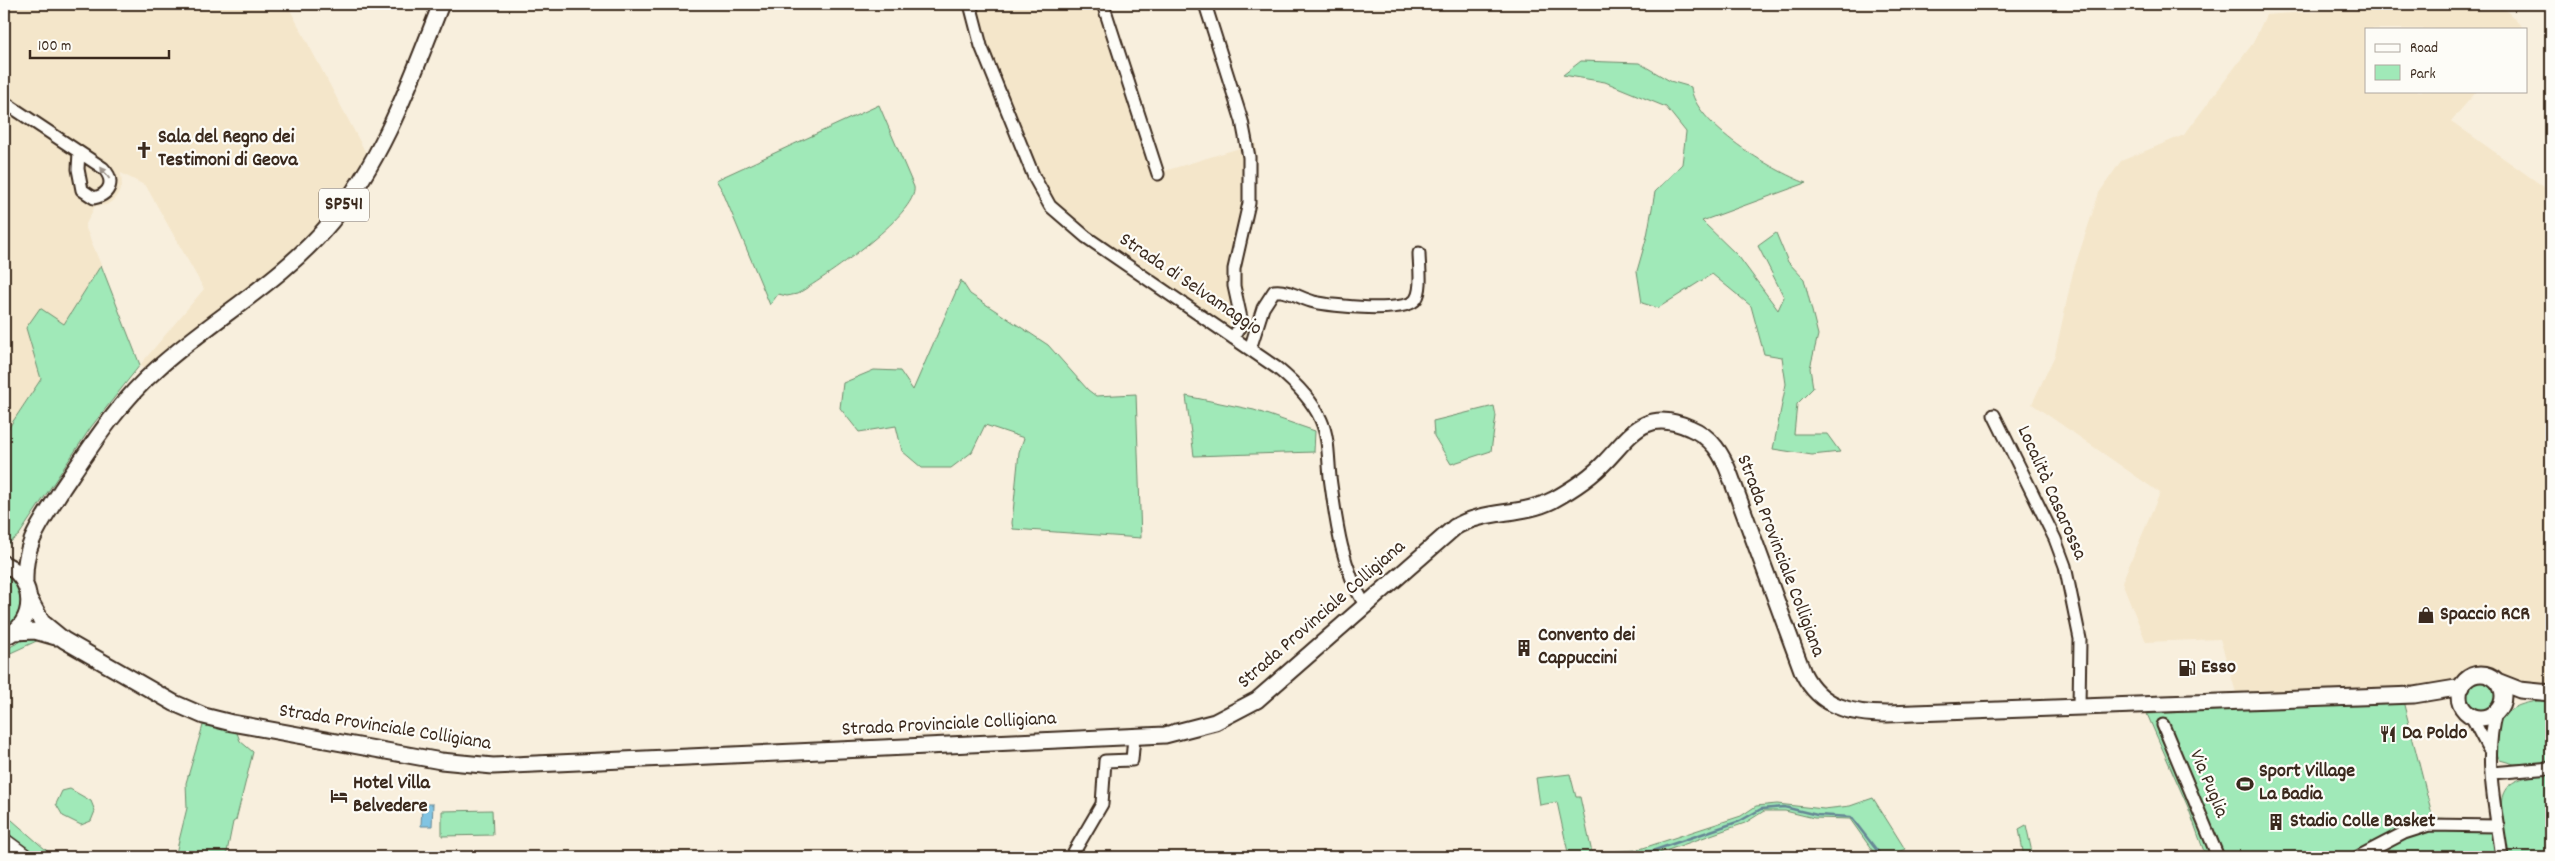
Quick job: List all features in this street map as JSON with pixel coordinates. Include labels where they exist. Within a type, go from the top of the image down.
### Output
[{"type":"highway","points":[[4,843],[23,857]]},
{"type":"main road","name":"SP541","points":[[24,581],[25,556],[34,533],[94,441],[134,390],[176,352],[284,270],[320,234],[348,200],[385,138],[441,4]]},
{"type":"main road","name":"Strada Provinciale Colligiana","points":[[24,581],[30,600],[42,622],[64,640],[163,697],[204,716],[290,734],[465,764],[566,764],[1134,737],[1193,730],[1242,709],[1268,691],[1443,536],[1460,524],[1482,516],[1528,510],[1550,501],[1600,467],[1635,429],[1654,422],[1672,422],[1695,430],[1716,447],[1724,461],[1800,666],[1812,689],[1826,701],[1844,710],[1876,714],[2414,695],[2462,687]]},
{"type":"main road","name":"SP541","points":[[4,558],[16,551],[34,533]]},
{"type":"main road","points":[[4,564],[15,570],[24,581]]},
{"type":"main road","points":[[9,634],[26,618],[30,600]]},
{"type":"main road","name":"Strada Provinciale Colligiana","points":[[9,634],[40,632],[64,640]]},
{"type":"main road","points":[[2480,674],[2515,689],[2547,693],[2512,702],[2483,718],[2467,711],[2460,701],[2462,687],[2469,678],[2480,674]]},
{"type":"main road","points":[[2497,680],[2503,692],[2502,704],[2497,711]]},
{"type":"main road","name":"Strada Provinciale Colligiana","points":[[2414,695],[2436,699],[2467,711]]},
{"type":"street","name":"Strada di Selvamaggio","points":[[970,4],[981,46],[1037,184],[1050,206],[1076,230],[1292,381],[1306,397],[1321,421],[1326,441],[1338,537],[1352,579],[1365,605]]},
{"type":"street","points":[[1103,4],[1158,174]]},
{"type":"street","points":[[1205,4],[1242,121],[1250,157],[1249,203],[1234,269],[1235,290],[1242,321],[1233,338]]},
{"type":"street","points":[[4,102],[79,152]]},
{"type":"street","points":[[1250,350],[1264,308],[1274,291],[1281,291],[1314,302],[1332,305],[1393,307],[1409,305],[1414,302],[1418,294],[1419,253]]},
{"type":"street","name":"Località Casarossa","points":[[1994,414],[2055,539],[2065,566],[2080,639],[2079,707]]},
{"type":"street","points":[[2467,711],[2490,752]]},
{"type":"street","points":[[2497,711],[2491,732],[2490,752],[2502,857]]},
{"type":"street","name":"Via Puglia","points":[[2162,725],[2218,857]]},
{"type":"street","points":[[1071,857],[1102,804],[1105,761],[1132,760],[1134,737]]},
{"type":"street","points":[[2492,772],[2551,768]]},
{"type":"street","points":[[2358,857],[2404,833],[2428,825],[2498,826]]},
{"type":"shaded area","points":[[4,4],[75,4],[87,7],[113,7],[126,4],[287,4],[368,157],[333,208],[291,256],[145,370],[140,365],[204,289],[146,186],[121,173],[122,187],[114,200],[106,205],[95,206],[85,226],[101,265],[64,325],[26,328],[41,379],[4,435]]},
{"type":"shaded area","points":[[970,4],[1103,4],[1158,173],[1256,143],[1257,165],[1253,207],[1240,259],[1248,328],[1243,344],[1050,206]]},
{"type":"shaded area","points":[[2410,4],[2492,4],[2505,9],[2523,28],[2365,28],[2365,92],[2476,92],[2451,121],[2551,192],[2551,685],[2526,685],[2501,675],[2494,668],[2461,673],[2456,680],[2441,687],[2237,696],[2220,639],[2146,642],[2122,582],[2160,493],[2032,404],[2055,355],[2073,272],[2099,193],[2121,161],[2184,135],[2253,43],[2266,15]]},
{"type":"green space","points":[[1581,61],[1639,63],[1670,81],[1691,87],[1695,101],[1720,130],[1756,157],[1806,183],[1702,221],[1739,257],[1778,310],[1784,297],[1758,246],[1776,233],[1788,262],[1804,279],[1818,335],[1810,368],[1813,388],[1797,404],[1794,434],[1827,434],[1840,452],[1812,455],[1773,449],[1786,384],[1782,357],[1764,354],[1751,306],[1712,274],[1658,308],[1642,303],[1637,271],[1647,236],[1655,192],[1682,164],[1686,132],[1666,107],[1605,82],[1563,75]]},
{"type":"green space","points":[[879,105],[914,187],[911,199],[901,213],[885,229],[845,262],[797,294],[787,296],[778,294],[770,305],[722,190],[716,180]]},
{"type":"green space","points":[[101,265],[140,365],[91,427],[19,535],[4,547],[4,435],[41,379],[26,328],[40,308],[64,324]]},
{"type":"green space","points":[[961,280],[970,294],[1048,345],[1088,390],[1096,396],[1136,394],[1141,538],[1013,529],[1019,452],[1024,438],[985,425],[972,452],[951,468],[922,468],[902,451],[896,426],[859,432],[840,408],[843,383],[874,370],[900,371],[913,390]]},
{"type":"green space","points":[[1186,396],[1254,410],[1315,431],[1314,452],[1194,456]]},
{"type":"green space","points":[[1494,406],[1496,416],[1491,451],[1451,464],[1434,436],[1433,421]]},
{"type":"green space","points":[[4,570],[21,589],[21,595],[17,617],[10,626],[4,629]]},
{"type":"green space","points":[[27,638],[43,638],[4,656],[4,650]]},
{"type":"green space","points":[[2481,680],[2487,681],[2492,685],[2496,690],[2496,702],[2492,707],[2487,711],[2481,712],[2475,711],[2470,707],[2466,702],[2465,696],[2466,690],[2470,685],[2475,681]]},
{"type":"green space","points":[[2551,700],[2551,762],[2514,764],[2500,760],[2497,752],[2496,737],[2502,718],[2515,707],[2523,704]]},
{"type":"green space","points":[[2403,701],[2433,818],[2491,820],[2496,857],[2206,857],[2188,807],[2147,714]]},
{"type":"green space","points":[[204,722],[236,730],[240,741],[253,752],[236,820],[233,822],[226,857],[175,857],[187,808],[186,783]]},
{"type":"green space","points":[[1570,774],[1576,797],[1580,797],[1592,853],[1637,850],[1741,816],[1756,806],[1777,804],[1824,809],[1850,806],[1873,798],[1905,849],[1888,857],[1877,857],[1850,819],[1814,818],[1785,811],[1764,811],[1745,823],[1648,857],[1569,857],[1557,802],[1540,805],[1536,778]]},
{"type":"green space","points":[[2551,774],[2551,857],[2508,857],[2501,809],[2502,797],[2506,788],[2515,781]]},
{"type":"green space","points":[[70,789],[91,801],[95,811],[91,821],[81,825],[63,816],[56,804],[62,791]]},
{"type":"green space","points":[[492,810],[493,835],[442,836],[442,811]]},
{"type":"green space","points":[[4,813],[54,857],[37,857],[4,832]]},
{"type":"green space","points":[[2026,825],[2033,857],[2024,857],[2019,829]]},
{"type":"water","points":[[422,804],[433,804],[432,826],[421,826]]},
{"type":"waterway","points":[[1612,857],[1652,851],[1740,821],[1761,809],[1784,807],[1817,815],[1851,817],[1882,857]]},
{"type":"place","name":"Sala del Regno dei Testimoni di Geova","points":[[144,150]]},
{"type":"place","name":"Spaccio RCR","points":[[2426,615]]},
{"type":"place","name":"Convento dei Cappuccini","points":[[1524,648]]},
{"type":"place","name":"Esso","points":[[2187,668]]},
{"type":"place","name":"Da Poldo","points":[[2388,734]]},
{"type":"place","name":"Sport Village La Badia","points":[[2245,784]]},
{"type":"place","name":"Hotel Villa Belvedere","points":[[339,796]]},
{"type":"place","name":"Stadio Colle Basket","points":[[2276,822]]}]
